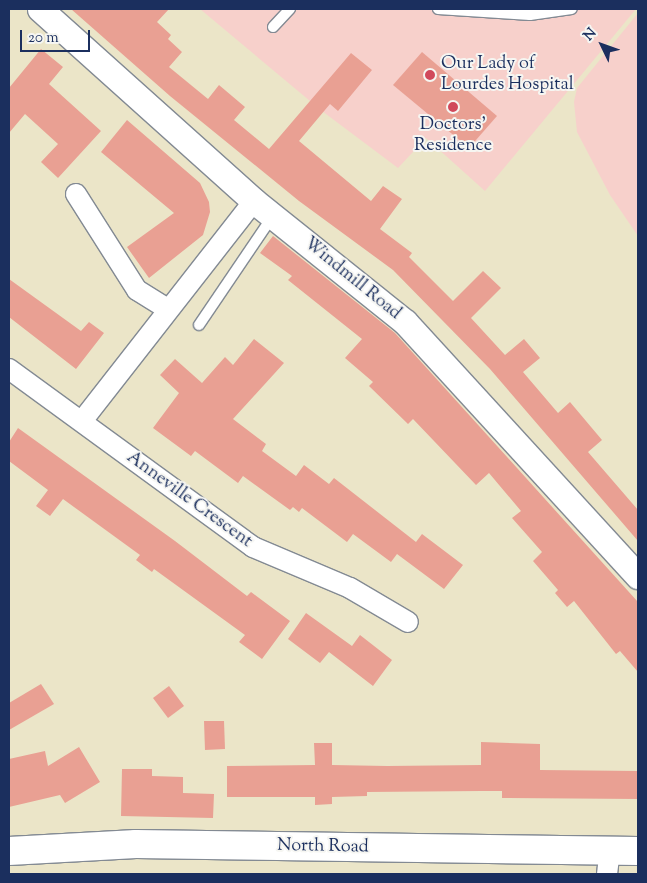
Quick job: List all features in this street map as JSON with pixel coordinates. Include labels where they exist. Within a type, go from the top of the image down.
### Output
[{"type":"main road","name":"North Road","points":[[9,851],[136,844],[608,863],[638,851]]},
{"type":"street","name":"Windmill Road","points":[[40,9],[263,208],[405,322],[638,576]]},
{"type":"street","points":[[76,194],[137,290],[168,308]]},
{"type":"street","points":[[82,421],[168,308],[263,208]]},
{"type":"street","name":"Anneville Crescent","points":[[9,369],[253,548],[350,588],[408,622]]},
{"type":"lane","points":[[273,27],[290,9]]},
{"type":"lane","points":[[438,9],[530,15],[572,9]]},
{"type":"lane","points":[[198,325],[263,208]]},
{"type":"shaded area","name":"Our Lady of Lourdes Hospital","points":[[200,9],[636,9],[485,191],[426,138],[398,168],[322,111]]},
{"type":"shaded area","points":[[638,13],[638,236],[610,195],[577,132],[574,102],[577,88]]},
{"type":"building","points":[[71,9],[169,9],[157,22],[171,35],[168,39],[182,52],[169,67],[208,99],[219,85],[245,107],[234,120],[269,149],[351,53],[372,70],[338,111],[330,104],[299,141],[371,201],[383,186],[402,199],[380,229],[412,253],[409,257],[453,301],[483,271],[501,288],[471,318],[505,355],[524,339],[540,358],[523,372],[558,413],[570,402],[602,440],[588,452],[638,510],[638,541],[490,369],[393,270],[299,201],[170,96]]},
{"type":"building","points":[[41,49],[63,67],[49,84],[101,131],[58,178],[41,162],[58,144],[25,114],[9,133],[9,88]]},
{"type":"building","name":"Doctors' Residence","points":[[422,52],[497,116],[469,148],[393,85]]},
{"type":"building","points":[[127,120],[200,183],[209,202],[210,212],[203,235],[149,278],[127,247],[174,213],[101,152]]},
{"type":"building","points":[[273,236],[395,333],[638,602],[638,672],[620,651],[616,654],[574,601],[567,607],[555,593],[558,590],[533,561],[542,552],[512,518],[521,511],[489,473],[476,485],[413,419],[408,424],[369,386],[373,382],[345,358],[362,339],[288,280],[292,276],[260,253]]},
{"type":"building","points":[[9,279],[81,331],[89,322],[104,333],[76,369],[9,317]]},
{"type":"building","points":[[254,339],[284,363],[233,419],[266,444],[262,451],[296,476],[304,465],[329,484],[334,478],[416,542],[422,534],[463,565],[444,589],[397,554],[391,562],[353,534],[347,542],[302,508],[299,512],[293,507],[290,510],[243,476],[238,483],[195,451],[191,456],[153,428],[179,393],[160,375],[175,359],[202,383],[225,357],[233,365]]},
{"type":"building","points":[[18,428],[175,541],[247,596],[251,592],[290,621],[262,659],[239,642],[245,635],[154,569],[152,572],[136,560],[140,555],[63,499],[50,516],[36,506],[48,490],[9,461],[9,442]]},
{"type":"building","points":[[306,613],[352,646],[360,635],[392,660],[373,686],[329,652],[320,663],[288,639]]},
{"type":"building","points":[[41,684],[54,704],[9,730],[9,703]]},
{"type":"building","points":[[169,686],[184,706],[168,718],[153,698]]},
{"type":"building","points":[[204,721],[224,721],[225,749],[205,750]]},
{"type":"building","points":[[481,742],[540,744],[540,770],[638,771],[638,799],[502,798],[502,791],[367,792],[367,796],[332,797],[332,804],[315,805],[315,797],[227,797],[227,766],[315,765],[314,743],[332,743],[332,765],[387,766],[481,765]]},
{"type":"building","points":[[79,747],[100,782],[65,803],[60,795],[9,807],[9,759],[45,751],[48,766]]},
{"type":"building","points":[[122,769],[152,769],[152,776],[183,777],[183,793],[214,794],[213,818],[121,816]]},
{"type":"place","name":"Our Lady of Lourdes Hospital","points":[[430,75]]},
{"type":"place","name":"Doctors' Residence","points":[[453,107]]}]
